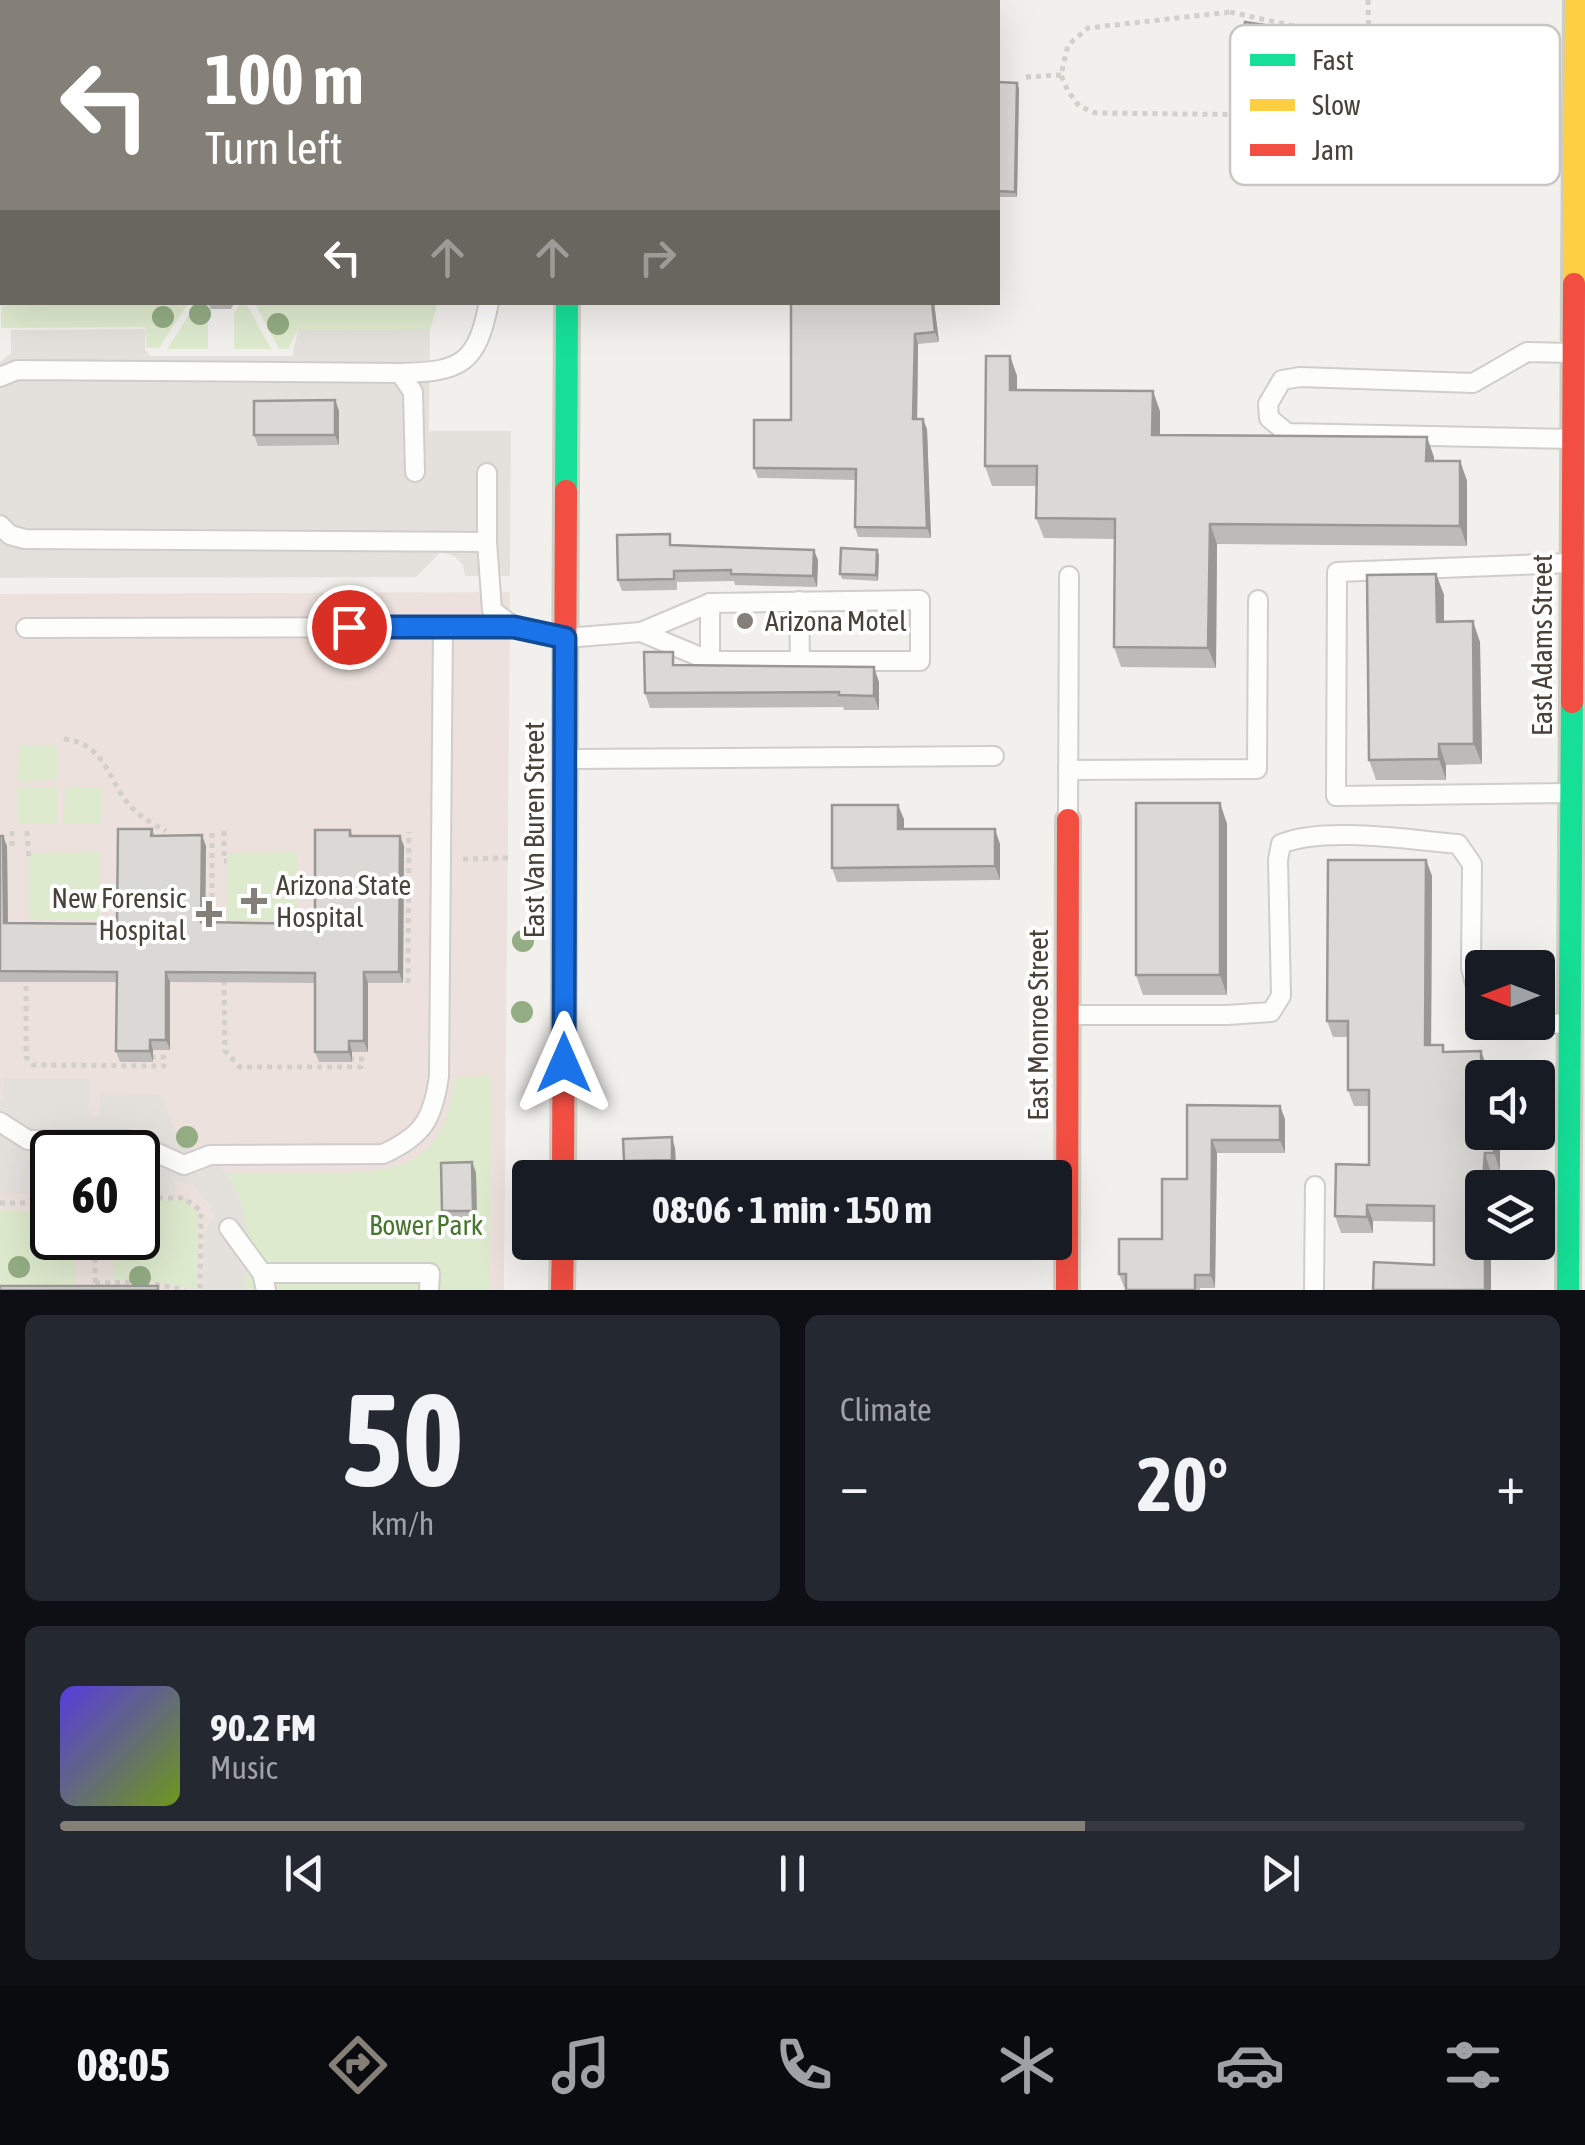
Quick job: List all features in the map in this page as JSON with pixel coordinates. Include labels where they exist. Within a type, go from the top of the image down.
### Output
[{"type":"street","name":"East Adams Street","points":[[1568,1290],[1570,1024],[1578,980],[1571,793],[1579,619],[1573,563],[1573,439],[1579,14]]},
{"type":"street","name":"East Van Buren Street","points":[[563,1160],[566,305]]},
{"type":"street","name":"East Monroe Street","points":[[1067,1290],[1068,820]]},
{"type":"street","points":[[562,1290],[563,1260]]},
{"type":"lane","points":[[0,377],[17,370],[443,370],[466,359],[477,347],[488,305]]},
{"type":"lane","points":[[1573,439],[1287,433],[1269,418],[1268,404],[1282,380],[1300,377],[1473,383],[1528,352],[1574,353]]},
{"type":"lane","points":[[400,372],[413,392],[415,472]]},
{"type":"lane","points":[[487,473],[492,610],[514,627]]},
{"type":"lane","points":[[0,525],[10,535],[51,540],[487,542]]},
{"type":"lane","points":[[1571,793],[1336,796],[1337,572],[1573,563]]},
{"type":"lane","points":[[1068,820],[1069,576]]},
{"type":"lane","points":[[26,628],[514,627],[565,638],[641,632],[710,603],[920,600],[920,661],[710,660],[641,632]]},
{"type":"lane","points":[[1068,770],[1257,769],[1258,600]]},
{"type":"lane","points":[[799,601],[800,661]]},
{"type":"lane","points":[[710,603],[710,660]]},
{"type":"lane","points":[[0,1122],[28,1140],[128,1140],[184,1165],[210,1156],[384,1154],[405,1144],[423,1128],[435,1104],[438,1076],[443,626]]},
{"type":"lane","points":[[565,759],[994,756]]},
{"type":"lane","points":[[1068,1015],[1271,1012],[1281,996],[1278,860],[1281,844],[1299,837],[1458,844],[1472,864],[1471,950]]},
{"type":"lane","points":[[1555,1023],[1570,1024]]},
{"type":"lane","points":[[1314,1290],[1315,1186]]},
{"type":"lane","points":[[228,1228],[264,1281],[430,1272],[429,1290]]},
{"type":"path","points":[[1230,114],[1096,113],[1078,106],[1061,74],[1068,45],[1088,28],[1230,12],[1290,25]]},
{"type":"path","points":[[1026,77],[1061,74]]},
{"type":"path","points":[[62,737],[99,754],[133,809],[166,831]]},
{"type":"path","points":[[12,831],[12,847]]},
{"type":"path","points":[[26,831],[29,859]]},
{"type":"path","points":[[212,831],[212,944]]},
{"type":"path","points":[[224,831],[227,861]]},
{"type":"path","points":[[408,983],[409,832]]},
{"type":"path","points":[[440,860],[508,858]]},
{"type":"path","points":[[26,968],[26,1057],[33,1065],[164,1066],[164,1058],[154,1057]]},
{"type":"path","points":[[224,968],[225,1051],[240,1067],[361,1067],[362,1059],[352,1059]]},
{"type":"path","points":[[160,1198],[184,1198],[200,1211],[200,1290]]},
{"type":"path","points":[[0,1202],[30,1203]]},
{"type":"path","points":[[96,1260],[96,1286],[143,1282],[185,1290]]},
{"type":"shaded area","points":[[146,329],[145,349],[150,356],[292,356],[298,330],[430,329],[429,431],[511,431],[510,576],[465,576],[463,565],[454,556],[441,552],[416,577],[0,578],[0,362],[11,353],[11,330]]},
{"type":"shaded area","name":"Arizona State Hospital","points":[[510,592],[504,1290],[0,1290],[0,594]]},
{"type":"shaded area","points":[[4,1078],[89,1078],[89,1112],[96,1118],[100,1112],[100,1093],[160,1094],[182,1145],[203,1153],[227,1173],[238,1193],[248,1230],[246,1290],[203,1290],[204,1232],[214,1217],[193,1185],[175,1180],[175,1195],[160,1195],[160,1130],[30,1130],[30,1194],[0,1194]]},
{"type":"green space","points":[[1,305],[187,305],[159,348],[147,348],[146,327],[1,328]]},
{"type":"green space","points":[[240,305],[247,305],[271,349],[234,349],[234,313]]},
{"type":"green space","points":[[256,305],[437,305],[430,329],[298,330],[288,349],[279,349]]},
{"type":"green space","points":[[195,306],[203,306],[208,313],[208,349],[167,349]]},
{"type":"green space","points":[[19,745],[57,745],[57,780],[18,781]]},
{"type":"green space","points":[[58,787],[58,823],[18,823],[18,788]]},
{"type":"green space","points":[[65,788],[102,788],[102,824],[64,823]]},
{"type":"green space","points":[[99,852],[99,920],[29,920],[29,853]]},
{"type":"green space","points":[[298,852],[298,920],[227,921],[228,853]]},
{"type":"green space","name":"Bower Park","points":[[491,1076],[490,1290],[246,1290],[243,1215],[227,1173],[350,1173],[396,1166],[429,1146],[441,1130],[455,1077]]},
{"type":"green space","points":[[160,1200],[184,1200],[198,1213],[197,1289],[113,1280],[113,1260],[160,1260]]},
{"type":"green space","points":[[0,1210],[30,1211],[30,1260],[76,1260],[75,1290],[0,1290]]},
{"type":"building","points":[[1000,82],[1017,83],[1015,192],[1000,191]]},
{"type":"building","points":[[791,305],[932,305],[935,332],[915,334],[913,419],[923,419],[927,528],[855,527],[856,469],[754,468],[754,420],[791,420]]},
{"type":"building","points":[[986,356],[1010,356],[1010,390],[1153,391],[1152,435],[1427,437],[1426,461],[1460,461],[1460,526],[1210,524],[1208,648],[1114,647],[1115,519],[1036,518],[1037,466],[985,466]]},
{"type":"building","points":[[335,400],[335,435],[254,435],[254,401]]},
{"type":"building","points":[[670,534],[670,545],[814,550],[813,576],[731,574],[731,570],[674,571],[674,579],[618,580],[617,535]]},
{"type":"building","points":[[841,548],[877,550],[876,575],[840,574]]},
{"type":"building","points":[[1436,574],[1437,622],[1473,621],[1474,744],[1439,744],[1439,759],[1369,760],[1367,575]]},
{"type":"building","points":[[644,652],[673,652],[673,665],[874,667],[874,696],[839,692],[645,693]]},
{"type":"building","points":[[1136,803],[1220,803],[1220,975],[1136,975]]},
{"type":"building","points":[[832,805],[898,805],[898,829],[995,829],[995,866],[832,868]]},
{"type":"building","points":[[118,829],[152,829],[151,836],[202,835],[201,922],[315,924],[315,830],[350,830],[350,836],[400,836],[399,972],[364,972],[364,1041],[349,1041],[349,1052],[315,1052],[315,973],[166,972],[166,1040],[150,1040],[150,1051],[116,1051],[117,972],[0,971],[0,836],[4,923],[117,924]]},
{"type":"building","points":[[1328,860],[1426,860],[1425,1045],[1443,1045],[1443,1052],[1481,1051],[1481,1060],[1465,1060],[1465,1150],[1494,1153],[1485,1153],[1484,1170],[1465,1170],[1465,1260],[1485,1260],[1485,1290],[1373,1290],[1374,1262],[1434,1265],[1434,1206],[1367,1205],[1367,1217],[1335,1216],[1336,1164],[1369,1165],[1369,1090],[1348,1090],[1348,1021],[1327,1021]]},
{"type":"building","points":[[1187,1105],[1280,1106],[1280,1140],[1212,1140],[1211,1275],[1195,1275],[1195,1290],[1126,1290],[1126,1274],[1119,1274],[1119,1239],[1162,1239],[1162,1179],[1187,1179]]},
{"type":"building","points":[[672,1137],[672,1160],[624,1160],[623,1139]]},
{"type":"building","points":[[472,1162],[473,1211],[442,1211],[441,1163]]},
{"type":"building","points":[[0,1286],[158,1286],[158,1290],[0,1290]]},
{"type":"traffic: fast","points":[[566,491],[567,305]]},
{"type":"traffic: fast","points":[[1568,1290],[1572,702]]},
{"type":"traffic: slow","points":[[1574,284],[1576,0]]},
{"type":"traffic: jam","points":[[1572,702],[1574,284]]},
{"type":"traffic: jam","points":[[563,1160],[566,491]]},
{"type":"traffic: jam","points":[[1067,1290],[1068,820]]},
{"type":"traffic: jam","points":[[562,1290],[563,1260]]},
{"type":"place","name":"Arizona Motel","points":[[745,621]]},
{"type":"place","name":"Arizona State Hospital","points":[[254,901]]},
{"type":"place","name":"New Forensic Hospital","points":[[209,914]]},
{"type":"route","points":[[349,627],[514,627],[565,638],[564,1063]]}]
